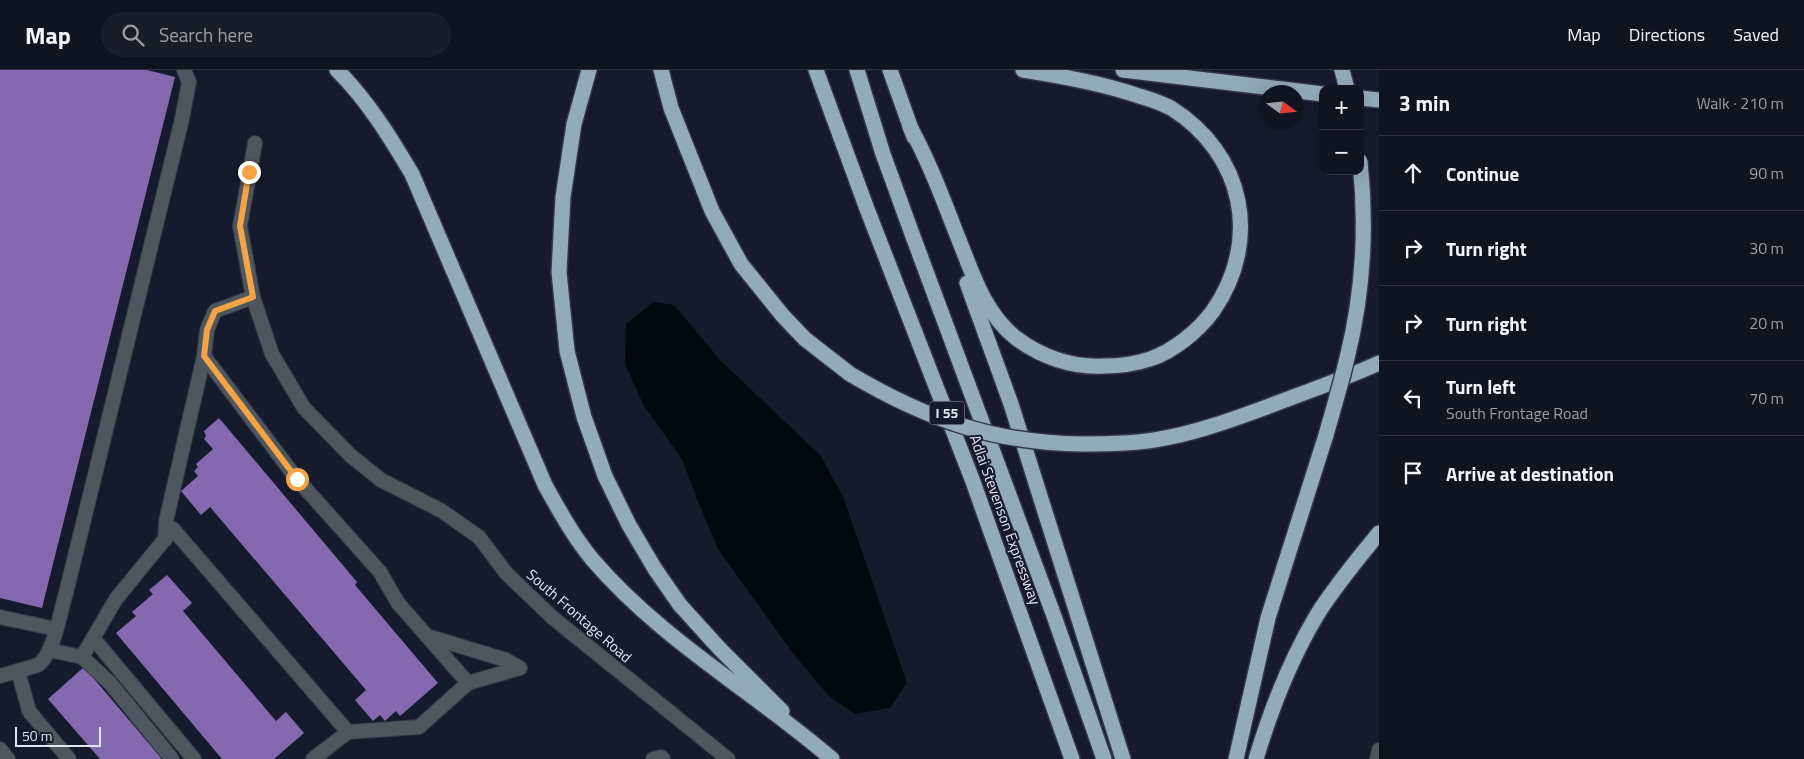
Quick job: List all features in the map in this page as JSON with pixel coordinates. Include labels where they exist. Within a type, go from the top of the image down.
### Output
[{"type":"highway","points":[[337,70],[352,85],[386,131],[412,174],[545,485],[572,532],[592,558],[632,601],[695,655],[827,755]]},
{"type":"highway","points":[[589,70],[574,124],[567,170],[563,197],[559,272],[567,351],[584,417],[605,476],[629,525],[655,569],[680,605],[719,648],[827,755]]},
{"type":"highway","points":[[662,70],[671,108],[712,211],[741,264],[772,303],[805,338],[850,374],[876,390],[920,412],[966,428],[1015,440],[1052,444],[1119,444],[1156,440],[1191,432],[1253,412],[1353,375],[1379,363]]},
{"type":"highway","name":"Adlai Stevenson Expressway","points":[[816,70],[866,209],[972,479],[1072,759]]},
{"type":"highway","name":"Adlai Stevenson Expressway","points":[[858,70],[883,154],[1054,616],[1104,759]]},
{"type":"highway","points":[[890,70],[1011,404],[1123,759]]},
{"type":"highway","points":[[910,127],[924,152],[980,292],[994,316],[1016,338],[1038,352],[1076,365],[1095,367],[1134,364],[1164,353],[1194,332],[1208,318],[1229,285],[1235,270],[1240,245],[1240,217],[1237,195],[1227,168],[1212,144],[1199,130],[1169,107],[1118,89],[1023,70]]},
{"type":"highway","points":[[1123,70],[1319,94]]},
{"type":"highway","points":[[1342,70],[1346,85]]},
{"type":"highway","points":[[1364,98],[1379,100]]},
{"type":"highway","points":[[1236,759],[1268,618],[1326,436],[1347,358],[1360,290],[1364,221],[1361,175]]},
{"type":"highway","points":[[1256,759],[1272,708],[1299,648],[1330,596],[1379,533]]},
{"type":"street","points":[[0,676],[38,665],[43,661],[56,629],[128,344],[184,110],[189,82],[184,70]]},
{"type":"street","name":"South Frontage Road","points":[[255,143],[240,226],[253,297],[272,354],[304,408],[350,455],[380,480],[442,511],[480,537],[506,573],[552,618],[728,759]]},
{"type":"street","points":[[165,540],[166,521],[204,356],[207,330],[215,311],[253,297]]},
{"type":"street","points":[[204,356],[297,479],[380,572],[398,602],[468,683]]},
{"type":"street","points":[[82,656],[116,599],[174,530],[348,732]]},
{"type":"street","points":[[0,617],[56,629]]},
{"type":"street","points":[[313,759],[348,732],[419,727],[468,683],[520,668],[506,660],[427,636]]},
{"type":"street","points":[[93,638],[194,759]]},
{"type":"street","points":[[49,650],[82,656],[110,683],[172,759]]},
{"type":"street","points":[[18,671],[29,711],[69,759]]},
{"type":"street","points":[[0,749],[8,759]]},
{"type":"street","points":[[1377,759],[1379,750]]},
{"type":"street","points":[[653,759],[661,757],[663,759]]},
{"type":"shaded area","points":[[654,302],[674,305],[721,361],[821,456],[844,499],[907,683],[890,708],[855,714],[830,697],[795,656],[718,549],[682,459],[644,406],[625,364],[626,324]]},
{"type":"building","points":[[0,70],[147,70],[175,77],[42,608],[0,598]]},
{"type":"building","points":[[219,418],[357,582],[355,585],[438,683],[400,716],[396,711],[385,721],[380,715],[373,721],[355,700],[366,690],[210,507],[201,515],[181,491],[198,476],[194,471],[198,467],[196,464],[213,449],[204,439],[206,436],[204,431]]},
{"type":"building","points":[[167,575],[192,603],[183,611],[276,721],[286,712],[304,733],[274,759],[222,759],[116,633],[136,616],[132,612],[153,594],[149,590]]},
{"type":"building","points":[[84,667],[162,759],[100,759],[48,699]]},
{"type":"route","points":[[249,172],[240,226],[253,297],[215,311],[207,330],[204,356],[297,479]]}]
